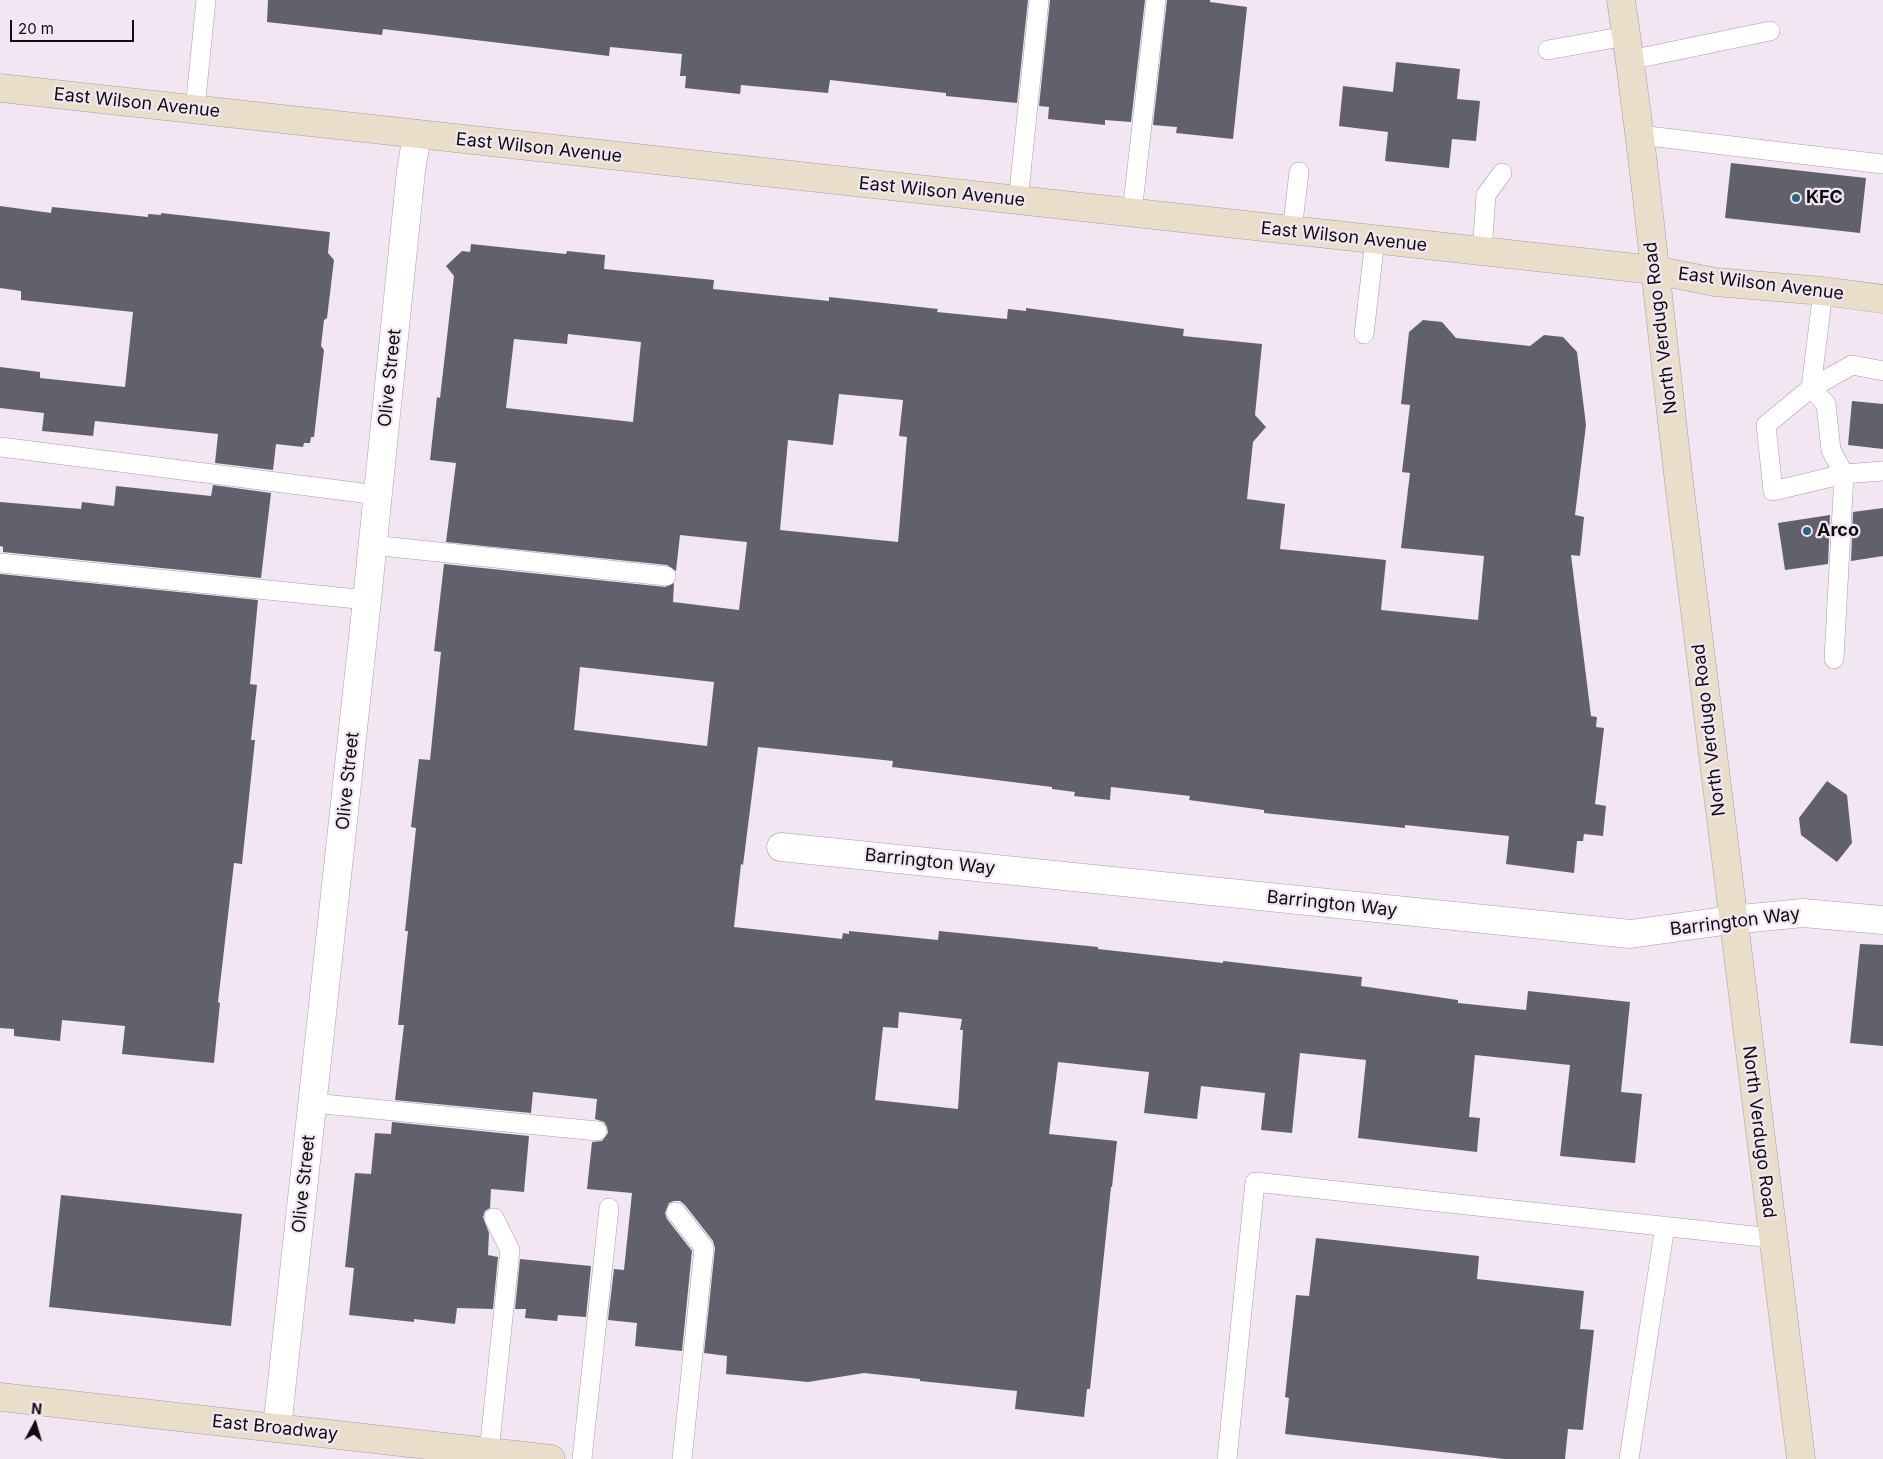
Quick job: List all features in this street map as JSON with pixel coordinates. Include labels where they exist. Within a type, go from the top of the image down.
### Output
[{"type":"main road","name":"North Verdugo Road","points":[[1621,0],[1640,135],[1654,270],[1731,920],[1801,1459]]},
{"type":"main road","name":"East Wilson Avenue","points":[[0,88],[1654,270],[1715,282],[1883,298]]},
{"type":"main road","name":"East Broadway","points":[[0,1397],[551,1459]]},
{"type":"street","name":"Olive Street","points":[[277,1428],[367,600],[411,171],[417,134]]},
{"type":"street","name":"Barrington Way","points":[[782,846],[1630,934],[1803,912],[1883,920]]},
{"type":"lane","points":[[195,109],[206,0]]},
{"type":"lane","points":[[1018,201],[1040,0]]},
{"type":"lane","points":[[1132,213],[1156,0]]},
{"type":"lane","points":[[1548,50],[1628,48],[1770,31]]},
{"type":"lane","points":[[1640,135],[1883,164]]},
{"type":"lane","points":[[1292,231],[1299,172]]},
{"type":"lane","points":[[1482,252],[1486,195],[1502,173]]},
{"type":"lane","points":[[1364,334],[1375,240]]},
{"type":"lane","points":[[1823,291],[1812,388],[1826,404],[1831,450],[1844,474],[1834,660]]},
{"type":"lane","points":[[1883,371],[1852,365],[1812,388],[1766,425],[1772,491],[1844,474],[1883,471]]},
{"type":"lane","points":[[0,447],[378,495]]},
{"type":"lane","points":[[372,545],[666,576]]},
{"type":"lane","points":[[0,562],[367,600]]},
{"type":"lane","points":[[313,1103],[597,1131]]},
{"type":"lane","points":[[1227,1459],[1255,1182],[1772,1238]]},
{"type":"lane","points":[[582,1459],[609,1208]]},
{"type":"lane","points":[[676,1212],[704,1248],[682,1459]]},
{"type":"lane","points":[[489,1452],[510,1250],[494,1218]]},
{"type":"lane","points":[[1629,1459],[1665,1226]]},
{"type":"building","points":[[268,0],[1028,0],[1017,103],[946,96],[946,93],[830,80],[828,93],[741,85],[740,94],[685,88],[686,76],[680,76],[682,54],[610,47],[609,56],[383,29],[382,35],[267,22]]},
{"type":"building","points":[[1050,0],[1145,0],[1131,122],[1105,120],[1105,125],[1048,119],[1049,107],[1039,106]]},
{"type":"building","points":[[1167,0],[1210,0],[1210,2],[1247,7],[1233,139],[1176,133],[1177,127],[1153,125]]},
{"type":"building","points":[[1396,62],[1460,69],[1457,99],[1480,101],[1476,141],[1452,139],[1449,168],[1385,161],[1388,132],[1339,126],[1343,86],[1393,92]]},
{"type":"building","name":"KFC","points":[[1731,163],[1866,178],[1860,233],[1725,218]]},
{"type":"building","points":[[0,206],[51,213],[52,207],[148,217],[148,214],[161,215],[161,213],[330,232],[328,253],[334,260],[327,318],[324,320],[321,346],[324,350],[314,437],[311,437],[310,443],[304,443],[303,447],[276,444],[273,470],[215,463],[218,434],[95,421],[93,436],[42,431],[44,413],[0,408],[0,367],[40,372],[40,378],[125,387],[133,312],[21,300],[21,291],[0,288]]},
{"type":"building","points":[[471,244],[566,254],[567,251],[605,255],[604,269],[714,280],[713,289],[829,301],[829,297],[938,309],[937,312],[1007,319],[1008,309],[1026,311],[1026,308],[1184,329],[1183,336],[1262,344],[1255,415],[1266,427],[1253,442],[1247,499],[1285,504],[1280,549],[1386,560],[1381,610],[1478,620],[1484,556],[1401,548],[1410,473],[1402,472],[1410,405],[1401,404],[1409,332],[1423,320],[1442,322],[1456,338],[1530,346],[1544,335],[1563,337],[1577,352],[1586,425],[1575,515],[1584,517],[1580,556],[1571,555],[1591,716],[1597,717],[1596,727],[1604,728],[1595,804],[1606,806],[1603,836],[1584,834],[1583,841],[1577,841],[1574,873],[1506,864],[1509,836],[1405,825],[1405,828],[1264,813],[1264,810],[1189,800],[1190,796],[1111,787],[1110,800],[1074,796],[1075,792],[1052,789],[1052,787],[892,767],[893,761],[758,747],[734,927],[842,939],[843,933],[849,934],[849,931],[938,940],[939,931],[1098,947],[1098,949],[1362,977],[1361,986],[1458,1000],[1458,1003],[1526,1010],[1528,991],[1630,1002],[1621,1092],[1642,1094],[1635,1163],[1560,1156],[1570,1065],[1475,1055],[1469,1117],[1480,1118],[1477,1152],[1358,1138],[1366,1060],[1300,1053],[1292,1133],[1261,1130],[1265,1093],[1201,1086],[1197,1119],[1144,1113],[1149,1072],[1058,1062],[1049,1134],[1117,1141],[1090,1389],[1087,1389],[1084,1417],[1015,1409],[1017,1391],[920,1381],[920,1379],[864,1373],[808,1382],[726,1374],[727,1356],[704,1353],[715,1248],[713,1241],[680,1201],[669,1203],[665,1213],[667,1219],[692,1251],[682,1351],[635,1346],[637,1323],[608,1320],[614,1269],[624,1270],[632,1193],[587,1189],[592,1142],[602,1141],[608,1133],[604,1122],[595,1119],[597,1099],[533,1092],[531,1113],[395,1100],[404,1025],[398,1025],[408,931],[405,931],[416,828],[411,827],[419,759],[430,760],[441,652],[434,651],[444,564],[665,587],[674,583],[673,602],[739,610],[747,542],[680,535],[676,571],[667,565],[446,542],[456,463],[430,460],[437,397],[440,398],[454,276],[446,266],[462,251],[470,252]],"holes":[[[568,334],[641,342],[633,422],[506,408],[514,339],[567,344]],[[839,394],[903,400],[899,436],[907,437],[898,542],[780,530],[788,440],[833,445]],[[580,667],[714,682],[707,746],[574,730]],[[899,1012],[962,1019],[960,1030],[963,1030],[958,1109],[875,1100],[883,1027],[898,1028]]]},
{"type":"building","points":[[1852,401],[1883,404],[1883,449],[1848,445]]},
{"type":"building","points":[[213,485],[271,493],[261,578],[3,552],[3,547],[0,546],[0,502],[81,509],[82,502],[114,506],[116,486],[211,496]]},
{"type":"building","points":[[1883,508],[1883,556],[1851,561],[1853,512]]},
{"type":"building","points":[[1830,515],[1828,564],[1785,570],[1778,523]]},
{"type":"building","points":[[0,574],[258,600],[250,684],[257,685],[251,740],[255,740],[242,864],[234,863],[218,1002],[220,1003],[214,1063],[122,1054],[125,1026],[62,1020],[60,1041],[14,1036],[14,1029],[0,1028]]},
{"type":"building","points":[[1827,781],[1847,795],[1852,843],[1837,862],[1801,835],[1799,818]]},
{"type":"building","points":[[1860,944],[1883,945],[1883,1046],[1850,1043]]},
{"type":"building","points":[[392,1122],[529,1136],[524,1192],[491,1189],[490,1208],[485,1211],[483,1217],[489,1233],[488,1255],[498,1257],[493,1309],[457,1308],[455,1324],[414,1319],[414,1322],[349,1315],[354,1268],[345,1267],[355,1173],[371,1174],[375,1133],[391,1134]]},
{"type":"building","points":[[61,1195],[242,1214],[231,1326],[49,1307]]},
{"type":"building","points":[[1316,1238],[1479,1256],[1477,1279],[1584,1291],[1580,1329],[1594,1330],[1583,1430],[1568,1429],[1565,1459],[1504,1459],[1285,1434],[1289,1398],[1285,1397],[1296,1295],[1309,1296]]},
{"type":"building","points":[[520,1259],[591,1266],[586,1317],[558,1315],[557,1321],[525,1318],[526,1309],[515,1309]]},
{"type":"place","name":"KFC","points":[[1796,198]]},
{"type":"place","name":"Arco","points":[[1807,531]]}]
